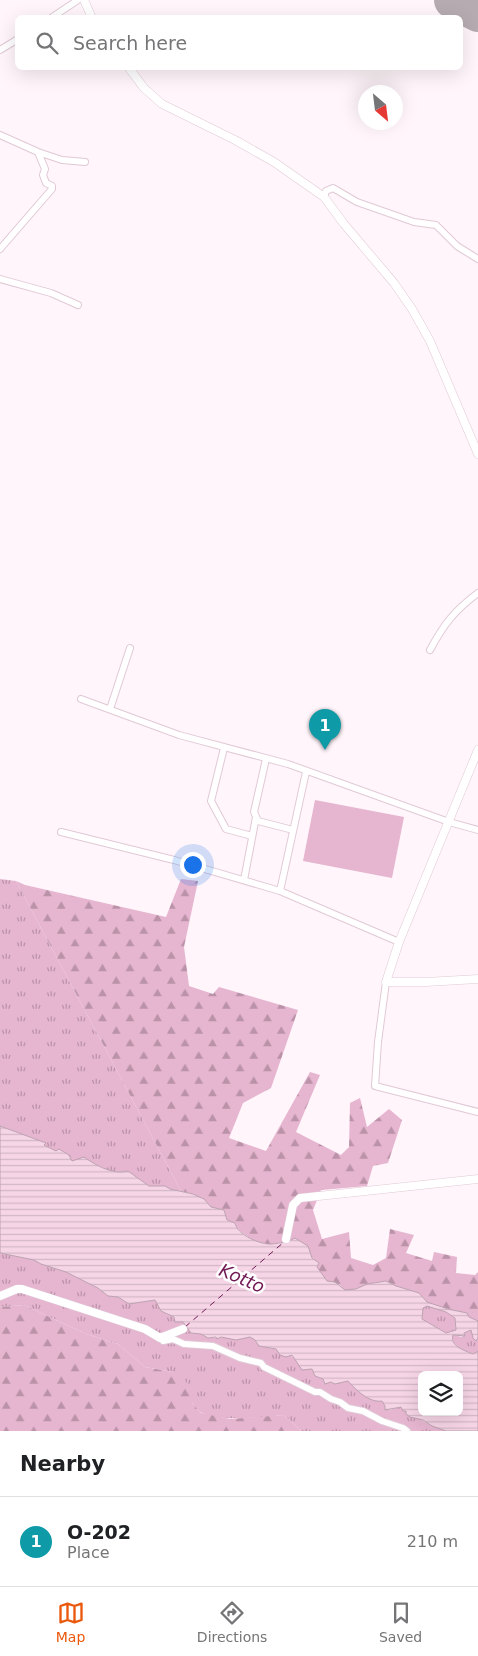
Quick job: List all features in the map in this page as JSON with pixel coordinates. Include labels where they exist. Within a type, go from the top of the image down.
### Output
[{"type":"main road","points":[[84,0],[91,15]]},
{"type":"main road","points":[[130,70],[144,88],[162,104],[236,140],[274,162],[324,197],[344,224],[394,283],[412,309],[430,341],[475,440],[478,454]]},
{"type":"main road","points":[[478,750],[399,942],[386,982],[426,982],[478,978]]},
{"type":"main road","points":[[286,1239],[293,1205],[300,1198],[478,1179]]},
{"type":"main road","points":[[0,1296],[22,1288],[145,1329],[162,1338],[183,1329]]},
{"type":"street","points":[[56,15],[78,0]]},
{"type":"street","points":[[0,50],[15,41]]},
{"type":"street","points":[[0,135],[64,161],[85,162]]},
{"type":"street","points":[[0,249],[52,189],[52,186],[46,183],[43,175],[45,169],[38,152]]},
{"type":"street","points":[[324,197],[326,191],[334,188],[357,202],[414,222],[436,225],[457,246],[478,259]]},
{"type":"street","points":[[0,279],[51,294],[78,305]]},
{"type":"street","points":[[430,650],[451,617],[463,604],[478,593]]},
{"type":"street","points":[[110,709],[130,648]]},
{"type":"street","points":[[81,699],[178,735],[288,764],[449,822],[478,830]]},
{"type":"street","points":[[224,748],[212,801],[226,829],[252,836]]},
{"type":"street","points":[[266,759],[254,812],[258,821],[293,830]]},
{"type":"street","points":[[280,891],[306,772]]},
{"type":"street","points":[[244,880],[256,816]]},
{"type":"street","points":[[62,832],[280,891],[399,942]]},
{"type":"street","points":[[386,982],[378,1042],[375,1086],[478,1112]]},
{"type":"street","points":[[162,1338],[163,1341],[173,1340],[184,1344],[212,1346],[240,1358],[261,1363],[264,1368],[315,1392],[320,1392],[348,1408],[363,1412],[408,1431]]},
{"type":"green space","points":[[315,800],[404,817],[392,878],[303,861]]},
{"type":"green space","points":[[0,879],[16,881],[181,1191],[165,1186],[149,1186],[128,1171],[111,1171],[84,1158],[72,1161],[44,1145],[46,1143],[0,1126]]},
{"type":"green space","points":[[181,879],[198,881],[184,947],[189,986],[213,994],[219,987],[298,1010],[271,1088],[243,1103],[229,1138],[266,1151],[310,1072],[320,1075],[296,1132],[341,1155],[349,1147],[350,1103],[360,1098],[367,1127],[389,1109],[402,1120],[388,1163],[373,1166],[367,1186],[321,1190],[313,1210],[322,1239],[349,1232],[351,1258],[373,1265],[386,1258],[390,1229],[414,1235],[406,1253],[432,1261],[434,1252],[457,1257],[456,1273],[475,1275],[478,1272],[478,1321],[427,1302],[419,1293],[386,1281],[367,1284],[345,1291],[340,1285],[327,1281],[317,1267],[319,1263],[304,1249],[287,1242],[266,1244],[255,1240],[240,1231],[235,1223],[227,1220],[224,1210],[211,1207],[204,1199],[181,1191],[16,881],[25,885],[166,917]]},
{"type":"green space","points":[[0,1253],[34,1260],[66,1272],[98,1288],[108,1296],[118,1297],[129,1304],[155,1300],[161,1311],[183,1322],[191,1333],[201,1334],[208,1338],[228,1337],[236,1340],[250,1337],[259,1346],[280,1350],[289,1354],[305,1369],[312,1369],[315,1376],[335,1384],[348,1381],[369,1398],[382,1401],[389,1410],[401,1407],[430,1425],[446,1431],[301,1431],[284,1415],[227,1418],[206,1415],[199,1411],[191,1402],[173,1372],[145,1367],[118,1344],[86,1334],[24,1305],[0,1307]]},
{"type":"green space","points":[[24,1305],[86,1334],[118,1344],[145,1367],[173,1372],[184,1379],[192,1390],[192,1403],[201,1413],[230,1419],[284,1415],[301,1431],[0,1431],[0,1307]]},
{"type":"green space","points":[[427,1306],[446,1312],[455,1318],[456,1331],[446,1333],[422,1319],[423,1308]]},
{"type":"green space","points":[[472,1330],[477,1335],[478,1332],[478,1351],[473,1354],[458,1348],[453,1339],[453,1335],[462,1337],[466,1332]]},
{"type":"water","name":"Kotto","points":[[0,1126],[46,1143],[44,1145],[56,1151],[59,1149],[69,1155],[72,1161],[84,1157],[111,1171],[128,1171],[149,1186],[165,1186],[170,1189],[193,1194],[204,1199],[211,1207],[224,1210],[227,1220],[235,1223],[240,1231],[256,1241],[272,1244],[295,1238],[308,1246],[312,1258],[319,1263],[317,1267],[327,1281],[335,1282],[345,1290],[386,1281],[419,1293],[427,1302],[467,1313],[469,1317],[478,1321],[478,1338],[476,1341],[473,1338],[471,1330],[464,1333],[465,1336],[453,1335],[453,1342],[461,1349],[473,1354],[478,1351],[478,1431],[446,1431],[432,1426],[423,1420],[410,1417],[401,1407],[385,1410],[382,1401],[368,1398],[348,1381],[325,1384],[323,1379],[315,1376],[312,1369],[302,1370],[292,1355],[286,1357],[280,1355],[276,1349],[259,1346],[250,1337],[236,1340],[221,1337],[217,1339],[216,1337],[208,1338],[201,1334],[191,1333],[183,1322],[175,1322],[174,1317],[161,1311],[155,1300],[129,1304],[118,1297],[108,1296],[98,1288],[66,1272],[34,1260],[0,1253]],"holes":[[[427,1306],[446,1312],[455,1318],[456,1330],[446,1333],[422,1319],[423,1308]]]},
{"type":"ferry route","points":[[185,1327],[284,1242]]},
{"type":"runway","points":[[453,0],[478,13]]},
{"type":"place","name":"O-202","points":[[325,750]]}]
